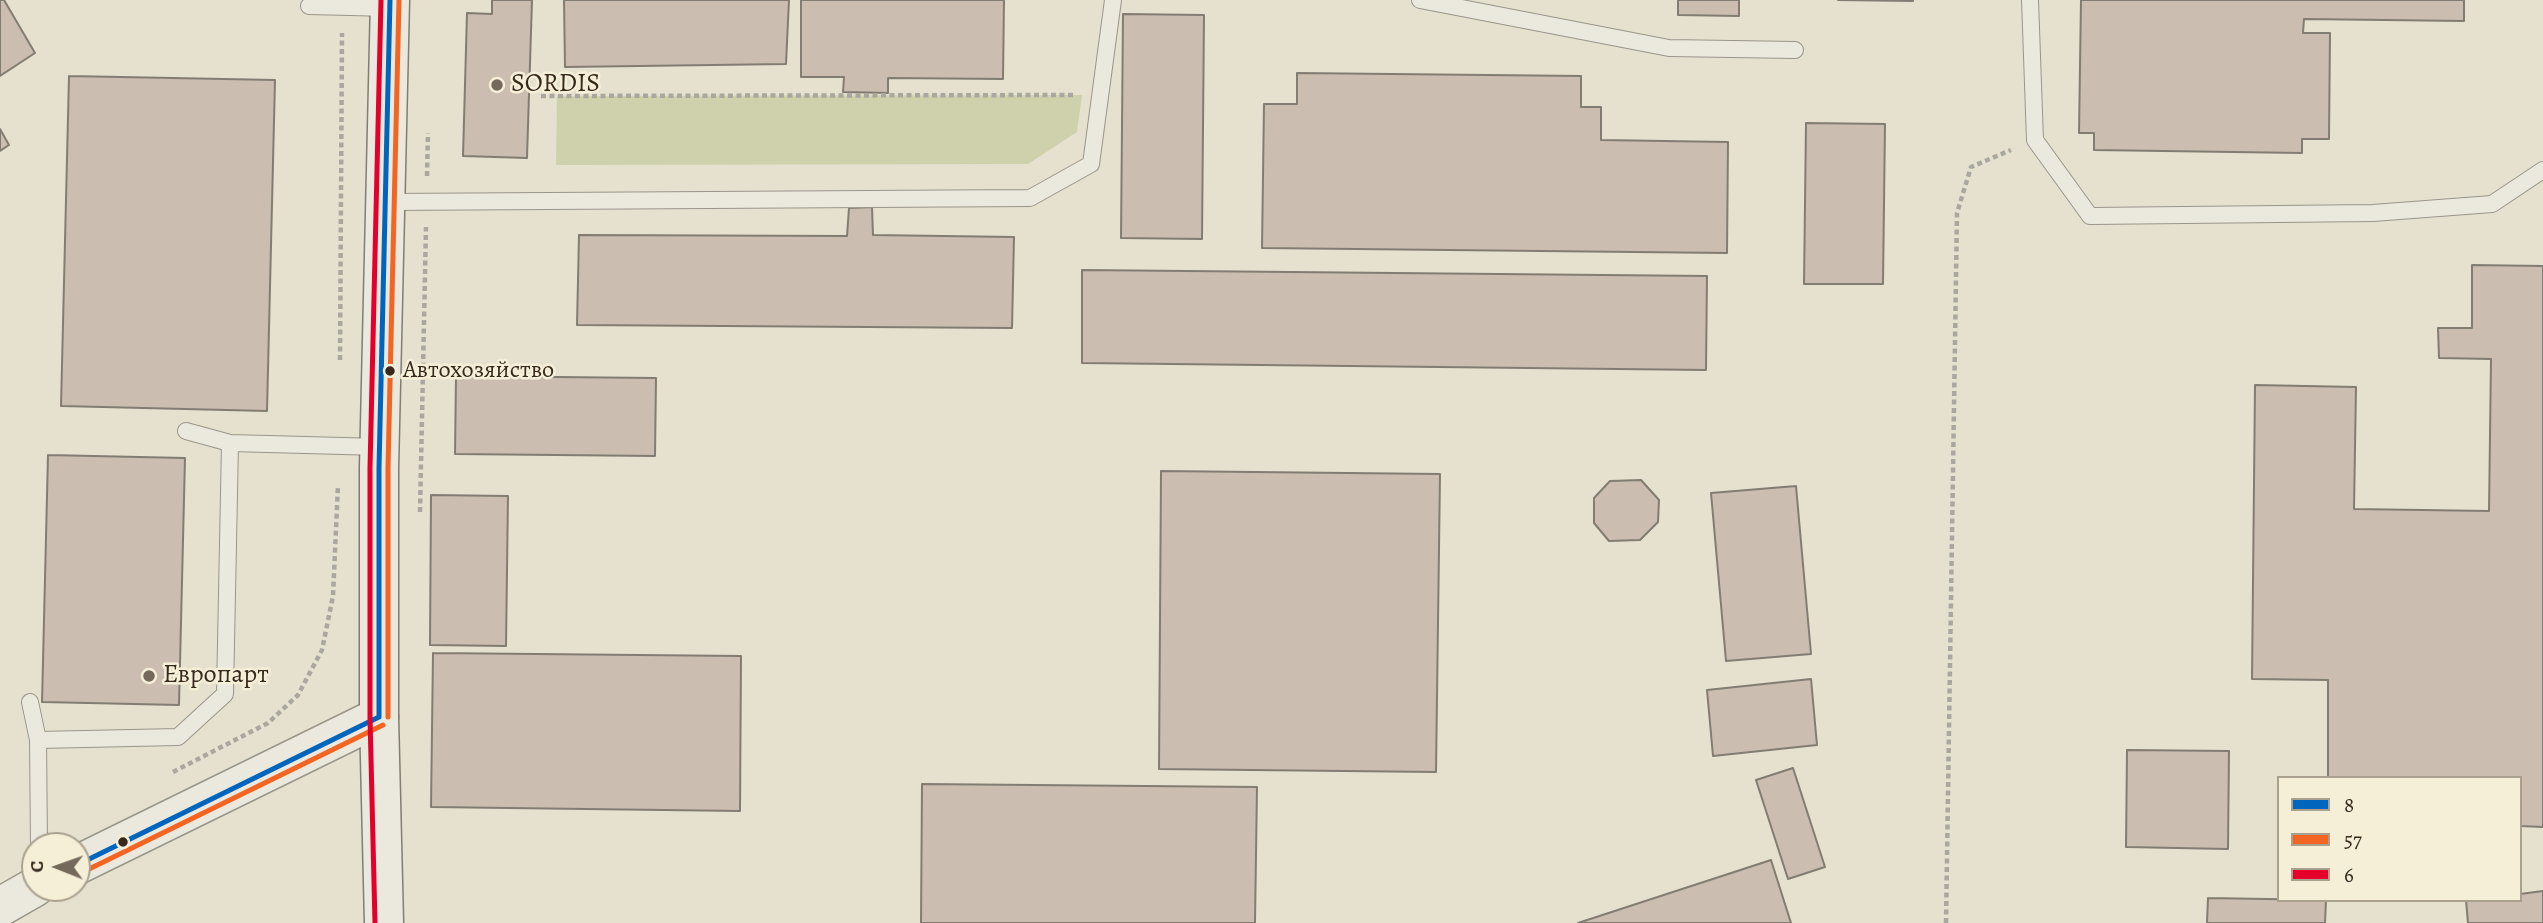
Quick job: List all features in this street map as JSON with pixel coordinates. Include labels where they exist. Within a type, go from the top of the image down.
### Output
[{"type":"main road","points":[[384,923],[379,717],[380,447],[390,4]]},
{"type":"main road","points":[[91,858],[379,717]]},
{"type":"main road","points":[[0,907],[21,895]]},
{"type":"lane","points":[[387,202],[1030,198],[1091,164],[1113,0]]},
{"type":"lane","points":[[1420,0],[1669,48],[1795,50]]},
{"type":"lane","points":[[2030,0],[2035,140],[2090,216],[2373,213],[2492,204],[2543,170]]},
{"type":"lane","points":[[309,6],[390,4]]},
{"type":"lane","points":[[186,431],[230,443],[380,447]]},
{"type":"lane","points":[[38,740],[178,737],[225,694],[230,443]]},
{"type":"lane","points":[[30,702],[38,740],[39,832]]},
{"type":"path","points":[[340,364],[342,7]]},
{"type":"path","points":[[541,96],[1101,95]]},
{"type":"path","points":[[420,523],[428,121]]},
{"type":"path","points":[[1946,923],[1957,213],[1971,167],[2035,140]]},
{"type":"path","points":[[172,773],[268,723],[298,695],[322,650],[333,596],[340,446]]},
{"type":"green space","points":[[1082,95],[1077,132],[1028,164],[556,165],[557,96]]},
{"type":"building","points":[[0,0],[4,0],[35,53],[0,76]]},
{"type":"building","name":"SORDIS","points":[[492,0],[532,0],[527,158],[463,156],[467,13],[492,14]]},
{"type":"building","points":[[564,0],[789,0],[786,64],[565,67]]},
{"type":"building","points":[[801,0],[1004,0],[1003,79],[888,78],[888,93],[843,92],[844,77],[801,77]]},
{"type":"building","points":[[1678,0],[1739,0],[1739,16],[1678,15]]},
{"type":"building","points":[[1838,0],[1913,0],[1913,1]]},
{"type":"building","points":[[2081,0],[2464,0],[2464,21],[2304,19],[2303,33],[2330,33],[2329,139],[2302,139],[2302,153],[2094,150],[2094,133],[2079,133]]},
{"type":"building","points":[[1123,14],[1204,15],[1202,239],[1121,238]]},
{"type":"building","points":[[1297,73],[1581,76],[1581,107],[1601,107],[1601,140],[1728,142],[1727,253],[1262,248],[1264,104],[1297,104]]},
{"type":"building","points":[[69,76],[275,80],[267,411],[61,406]]},
{"type":"building","points":[[1806,123],[1885,124],[1883,284],[1804,284]]},
{"type":"building","points":[[0,129],[9,145],[0,151]]},
{"type":"building","points":[[872,207],[873,235],[1014,237],[1012,328],[577,325],[579,235],[847,236],[849,208]]},
{"type":"building","points":[[2472,265],[2543,266],[2543,827],[2522,826],[2522,776],[2328,776],[2328,680],[2252,679],[2255,385],[2356,387],[2354,509],[2489,511],[2491,359],[2439,358],[2438,328],[2472,328]]},
{"type":"building","points":[[1082,270],[1707,276],[1706,370],[1082,363]]},
{"type":"building","points":[[456,376],[656,378],[655,456],[455,454]]},
{"type":"building","points":[[48,455],[185,458],[179,705],[42,702]]},
{"type":"building","points":[[1161,471],[1440,474],[1436,772],[1159,769]]},
{"type":"building","points":[[1641,480],[1659,500],[1658,522],[1640,540],[1609,541],[1594,523],[1594,498],[1610,481]]},
{"type":"building","points":[[1796,486],[1811,654],[1726,661],[1711,493]]},
{"type":"building","points":[[431,495],[508,496],[506,646],[430,645]]},
{"type":"building","points":[[433,653],[741,656],[740,811],[431,807]]},
{"type":"building","points":[[1811,679],[1817,745],[1713,756],[1707,690]]},
{"type":"building","points":[[2127,750],[2229,751],[2228,849],[2126,847]]},
{"type":"building","points":[[1793,768],[1825,867],[1788,879],[1756,780]]},
{"type":"building","points":[[922,784],[1257,787],[1255,923],[921,923]]},
{"type":"building","points":[[1771,860],[1791,923],[1578,923]]},
{"type":"building","points":[[2543,891],[2543,923],[2468,923],[2466,902],[2522,902],[2522,894]]},
{"type":"building","points":[[2208,898],[2326,902],[2325,923],[2207,923]]},
{"type":"transit line","name":"6","points":[[375,923],[370,717],[370,468],[381,0]]},
{"type":"transit line","name":"8","points":[[379,717],[379,468],[390,0]]},
{"type":"transit line","name":"57","points":[[388,717],[388,468],[399,0]]},
{"type":"transit line","name":"8","points":[[91,858],[379,717]]},
{"type":"transit line","name":"57","points":[[91,868],[383,725]]},
{"type":"place","name":"SORDIS","points":[[497,85]]},
{"type":"place","name":"Автохозяйство","points":[[390,371]]},
{"type":"place","name":"Европарт","points":[[149,676]]}]
